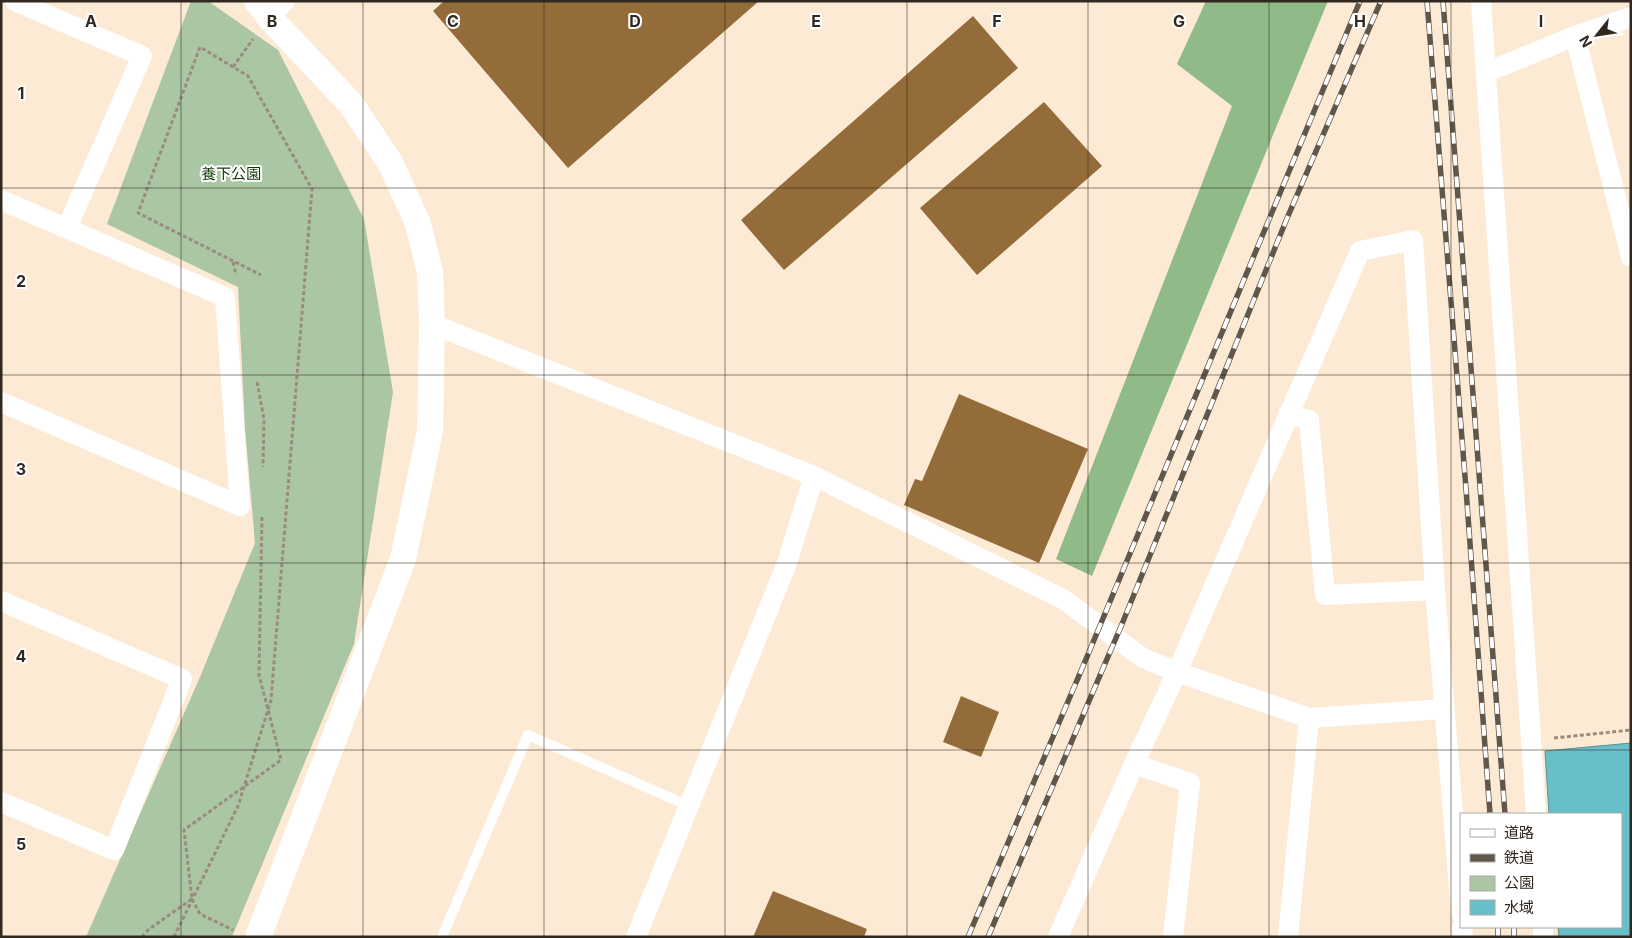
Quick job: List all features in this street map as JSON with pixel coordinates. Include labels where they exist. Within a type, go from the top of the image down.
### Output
[{"type":"street","points":[[15,1],[142,56],[67,228]]},
{"type":"street","points":[[1481,1],[1536,813]]},
{"type":"street","points":[[254,935],[402,559],[430,431],[432,324],[430,272],[418,224],[391,164],[351,104],[270,7]]},
{"type":"street","points":[[1487,72],[1575,36],[1631,17]]},
{"type":"street","points":[[1575,36],[1631,258]]},
{"type":"street","points":[[1,200],[225,297],[240,506],[1,402]]},
{"type":"street","points":[[1058,937],[1134,764],[1177,672],[1360,251],[1414,240],[1435,590],[1460,901]]},
{"type":"street","points":[[432,324],[814,476],[1063,599],[1143,658],[1177,672],[1310,718],[1444,709]]},
{"type":"street","points":[[1288,414],[1309,420],[1325,595],[1435,590]]},
{"type":"street","points":[[636,937],[787,563],[814,476]]},
{"type":"street","points":[[1,601],[182,678],[114,850],[1,802]]},
{"type":"street","points":[[1288,937],[1310,718]]},
{"type":"street","points":[[1134,764],[1190,783],[1173,937]]},
{"type":"lane","points":[[442,937],[528,735],[689,806]]},
{"type":"path","points":[[233,67],[270,7]]},
{"type":"path","points":[[233,261],[237,280]]},
{"type":"path","points":[[255,373],[264,419],[263,468]]},
{"type":"path","points":[[254,935],[200,914],[192,898],[184,830],[281,760],[258,676],[262,508]]},
{"type":"path","points":[[1532,741],[1631,730]]},
{"type":"path","points":[[142,937],[148,930],[192,898]]},
{"type":"green space","name":"養下公園","points":[[191,1],[208,1],[278,50],[364,219],[393,392],[354,644],[232,937],[86,937],[200,677],[255,543],[245,429],[238,287],[107,224]]},
{"type":"green space","points":[[1206,1],[1328,1],[1092,576],[1056,559],[1232,106],[1177,64]]},
{"type":"water","points":[[1631,743],[1631,937],[1559,937],[1558,928],[1622,928],[1622,813],[1549,813],[1545,751]]},
{"type":"building","points":[[444,1],[759,1],[568,168],[433,11]]},
{"type":"building","points":[[973,16],[1018,68],[784,270],[741,220]]},
{"type":"building","points":[[1044,102],[1102,166],[977,275],[920,208]]},
{"type":"building","points":[[959,394],[1088,449],[1039,563],[904,505],[915,479],[922,481]]},
{"type":"building","points":[[961,696],[999,712],[981,757],[943,742]]},
{"type":"building","points":[[773,891],[867,929],[864,937],[753,937]]},
{"type":"railway","points":[[968,937],[1089,652],[1360,1]]},
{"type":"railway","points":[[988,937],[1122,624],[1288,216],[1381,1]]},
{"type":"railway","points":[[1427,1],[1490,813]]},
{"type":"railway","points":[[1443,1],[1505,813]]},
{"type":"railway","points":[[1498,928],[1498,937]]},
{"type":"railway","points":[[1514,928],[1514,937]]}]
